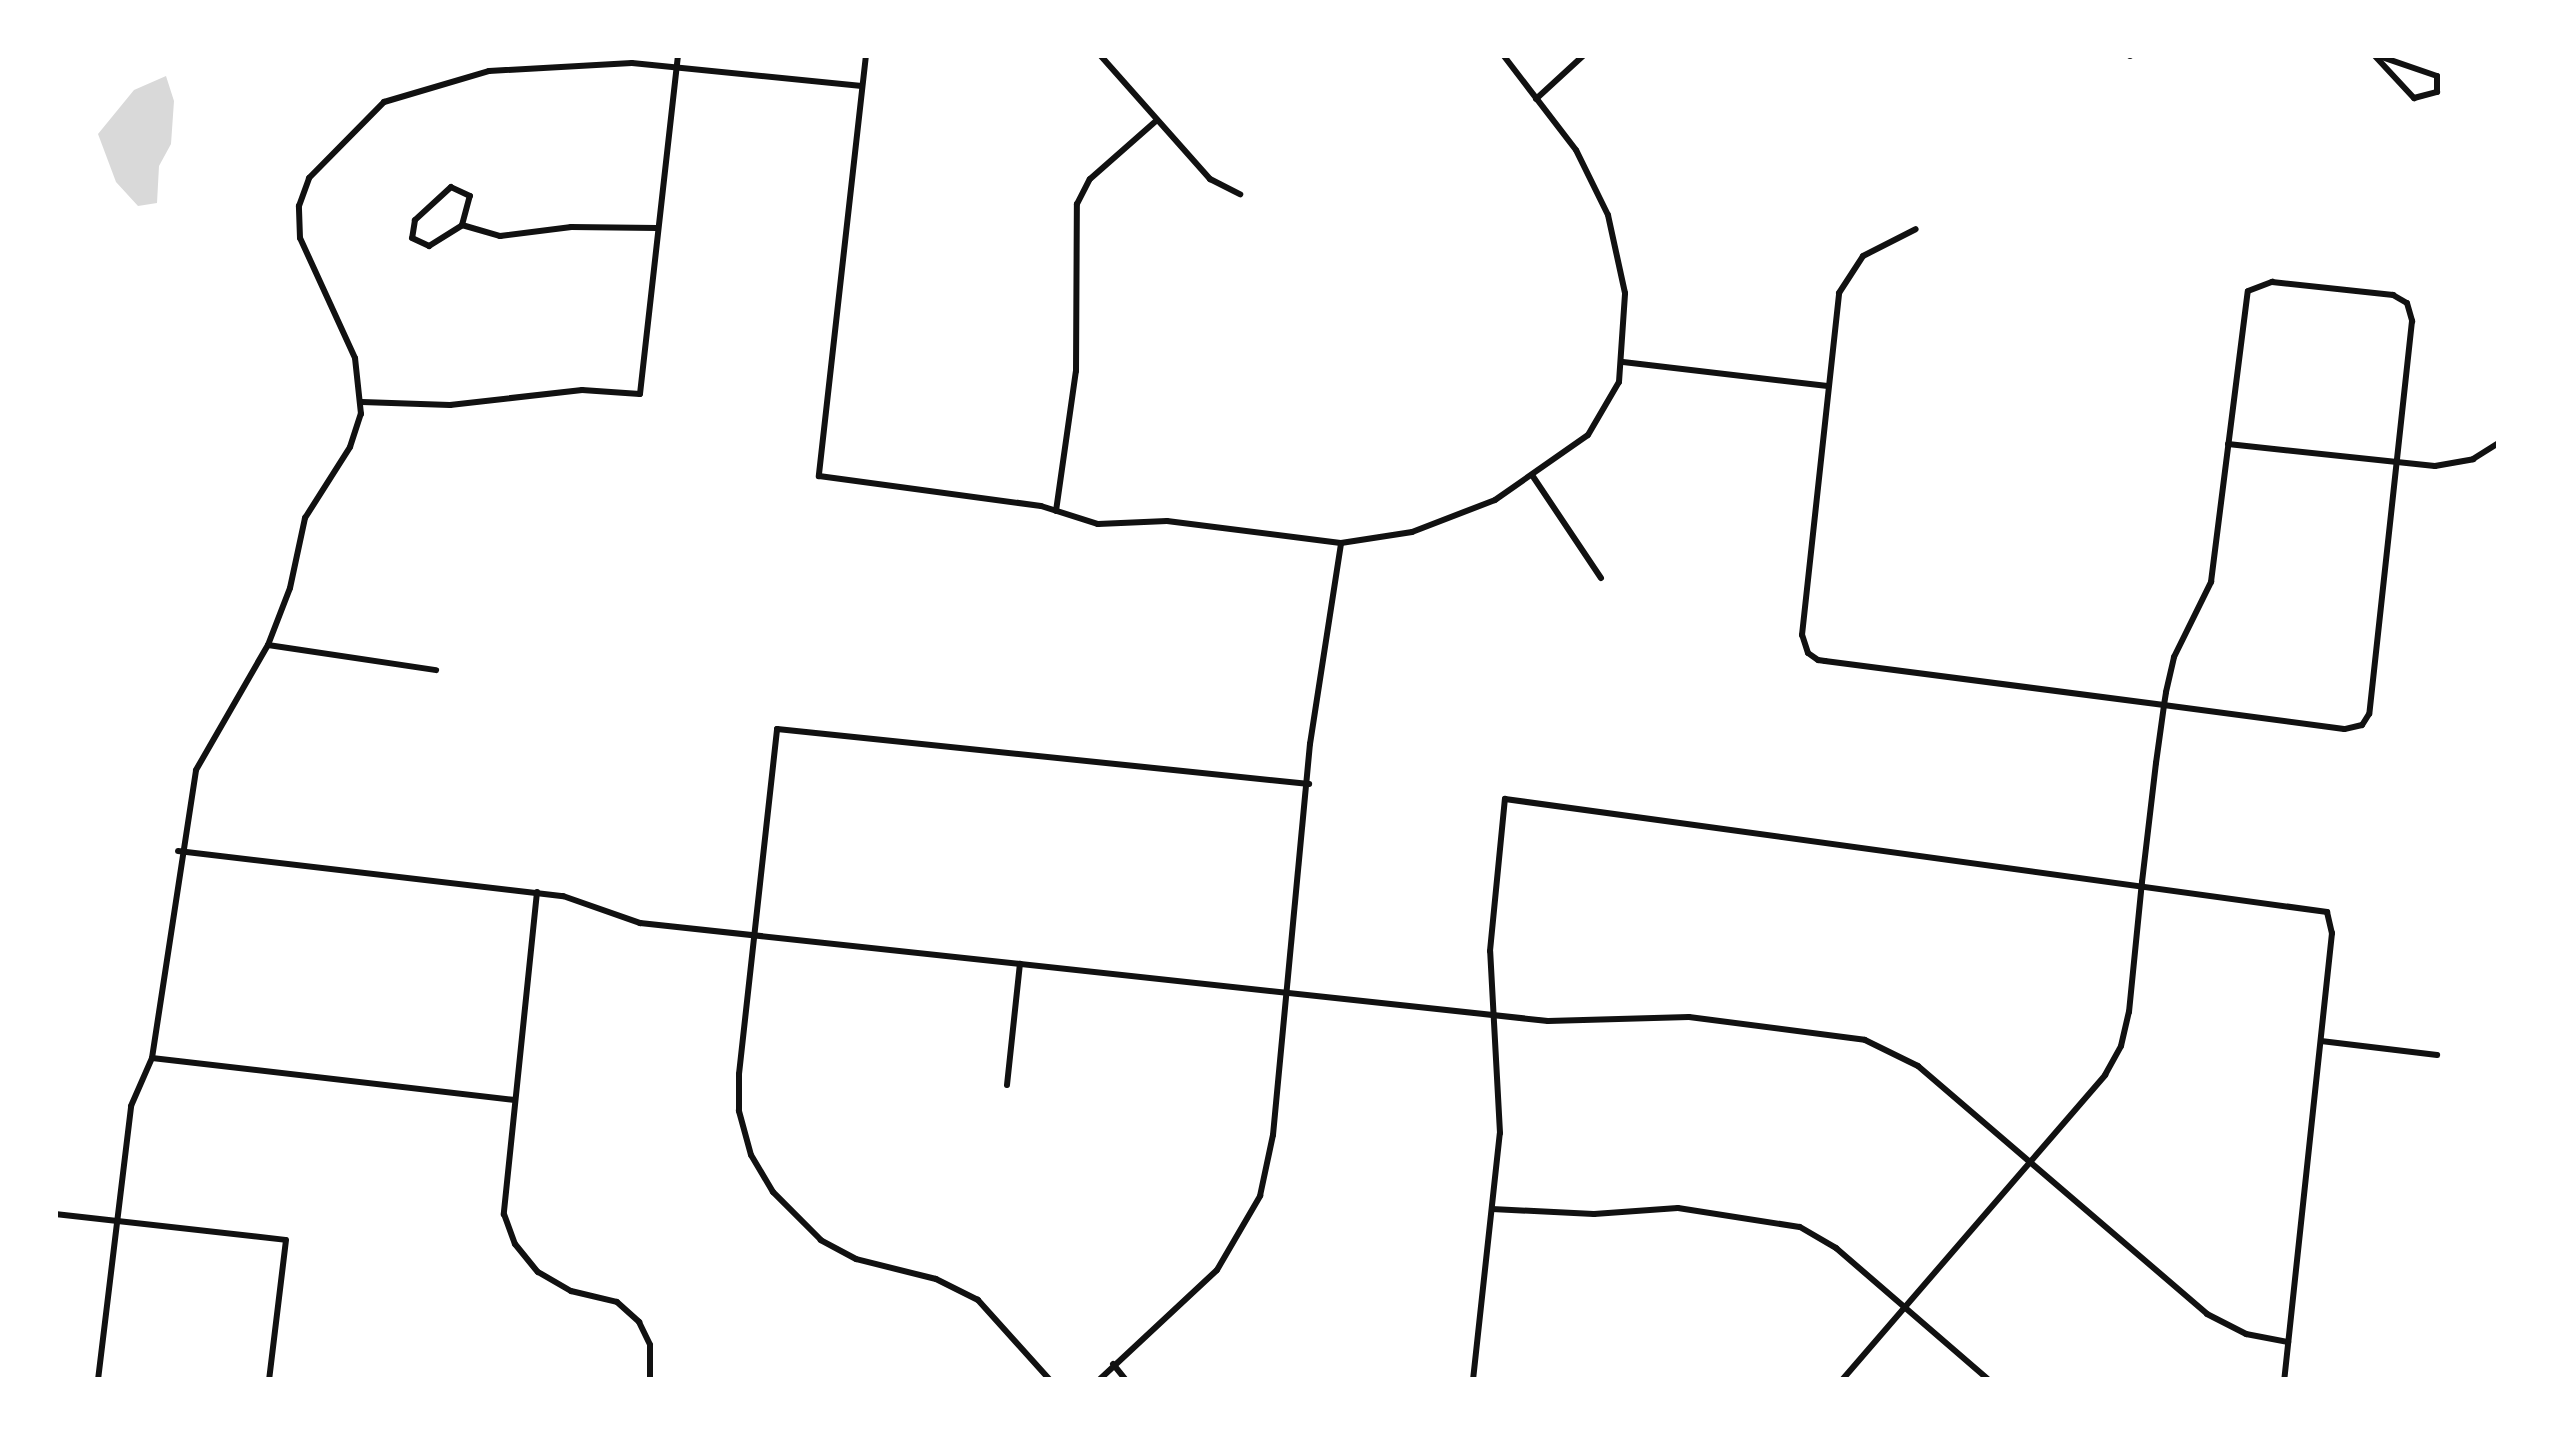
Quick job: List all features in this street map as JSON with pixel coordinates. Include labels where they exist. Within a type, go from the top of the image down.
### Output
[{"type":"street","points":[[362,402],[450,405],[582,390],[640,394],[678,55]]},
{"type":"street","points":[[866,55],[819,476],[1056,511],[1098,524],[1167,521],[1341,543],[1443,522],[1532,476],[1594,428],[1616,392],[1623,362],[1625,293],[1614,234],[1584,163],[1503,55]]},
{"type":"street","points":[[1100,55],[1210,179],[1240,194]]},
{"type":"street","points":[[1536,99],[1584,55]]},
{"type":"street","points":[[2375,55],[2436,76],[2437,92],[2414,98],[2375,55]]},
{"type":"street","points":[[98,1380],[131,1106],[152,1058],[178,852],[196,770],[268,646],[290,588],[305,518],[350,447],[362,402],[355,358],[300,238],[302,192],[326,155],[384,102],[424,85],[555,64],[676,66],[862,86]]},
{"type":"street","points":[[1056,511],[1076,372],[1076,204],[1090,180],[1157,120]]},
{"type":"street","points":[[451,187],[470,196],[462,224],[429,246],[412,238],[415,220],[451,187]]},
{"type":"street","points":[[462,224],[500,236],[571,227],[657,228]]},
{"type":"street","points":[[1842,1380],[2105,1075],[2121,1046],[2164,705],[2174,657],[2211,582],[2245,298],[2254,286],[2272,282],[2393,295],[2408,303],[2412,321],[2370,714],[2362,725],[2344,729],[2164,705],[1824,662],[1808,654],[1802,635],[1837,301],[1846,275],[1870,251],[1916,229]]},
{"type":"street","points":[[1623,362],[1828,386]]},
{"type":"street","points":[[2228,444],[2397,463],[2458,464],[2499,443]]},
{"type":"street","points":[[1532,476],[1601,578]]},
{"type":"street","points":[[1099,1380],[1205,1284],[1248,1226],[1270,1152],[1309,784],[1341,543]]},
{"type":"street","points":[[268,646],[436,670]]},
{"type":"street","points":[[1050,1380],[986,1306],[946,1282],[838,1251],[787,1208],[760,1173],[738,1101],[778,729],[1309,784]]},
{"type":"street","points":[[1474,1380],[1500,1123],[1490,1014],[1505,799],[2142,882],[2327,912],[2332,933],[2284,1380]]},
{"type":"street","points":[[178,852],[537,892],[573,898],[630,921],[753,935],[1490,1014],[1577,1022],[1700,1017],[1865,1040],[1918,1066],[2207,1314],[2246,1334],[2288,1342]]},
{"type":"street","points":[[537,892],[502,1192],[512,1238],[546,1279],[617,1302],[633,1315],[650,1346],[650,1380]]},
{"type":"street","points":[[1008,1086],[1020,964]]},
{"type":"street","points":[[2321,1041],[2437,1054]]},
{"type":"street","points":[[152,1058],[512,1100]]},
{"type":"street","points":[[1492,1209],[1594,1214],[1678,1208],[1774,1220],[1828,1242],[1989,1380]]},
{"type":"street","points":[[55,1214],[286,1240],[269,1380]]},
{"type":"street","points":[[1113,1364],[1126,1380]]},
{"type":"shaded area","points":[[166,76],[174,101],[171,144],[159,166],[157,203],[138,206],[116,182],[98,134],[134,90]]}]
